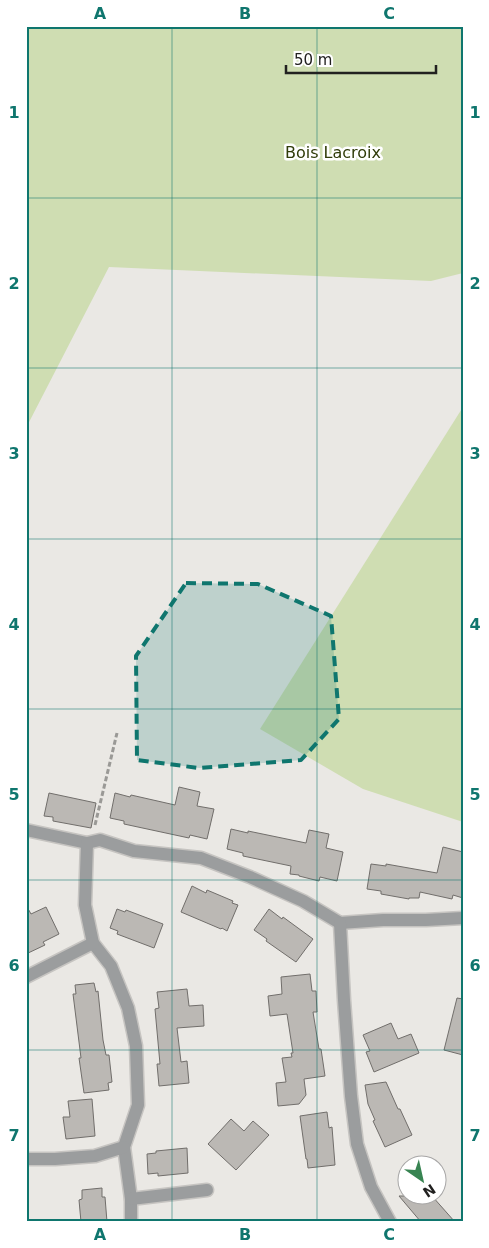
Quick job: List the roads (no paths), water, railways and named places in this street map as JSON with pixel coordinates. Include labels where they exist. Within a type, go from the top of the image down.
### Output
[{"type":"street","points":[[26,830],[89,842],[100,840],[134,850],[201,858],[250,877],[303,901],[340,923],[463,918]]},
{"type":"street","points":[[89,842],[85,905],[93,943],[111,966],[128,1008],[136,1046],[138,1105],[124,1148],[131,1199],[131,1222]]},
{"type":"street","points":[[340,923],[351,1096],[357,1144],[371,1187],[390,1222]]},
{"type":"street","points":[[26,977],[93,943]]},
{"type":"street","points":[[26,1159],[95,1156],[124,1148]]},
{"type":"street","points":[[131,1199],[207,1190]]},
{"type":"park label","name":"Bois Lacroix","points":[[333,152]]}]
